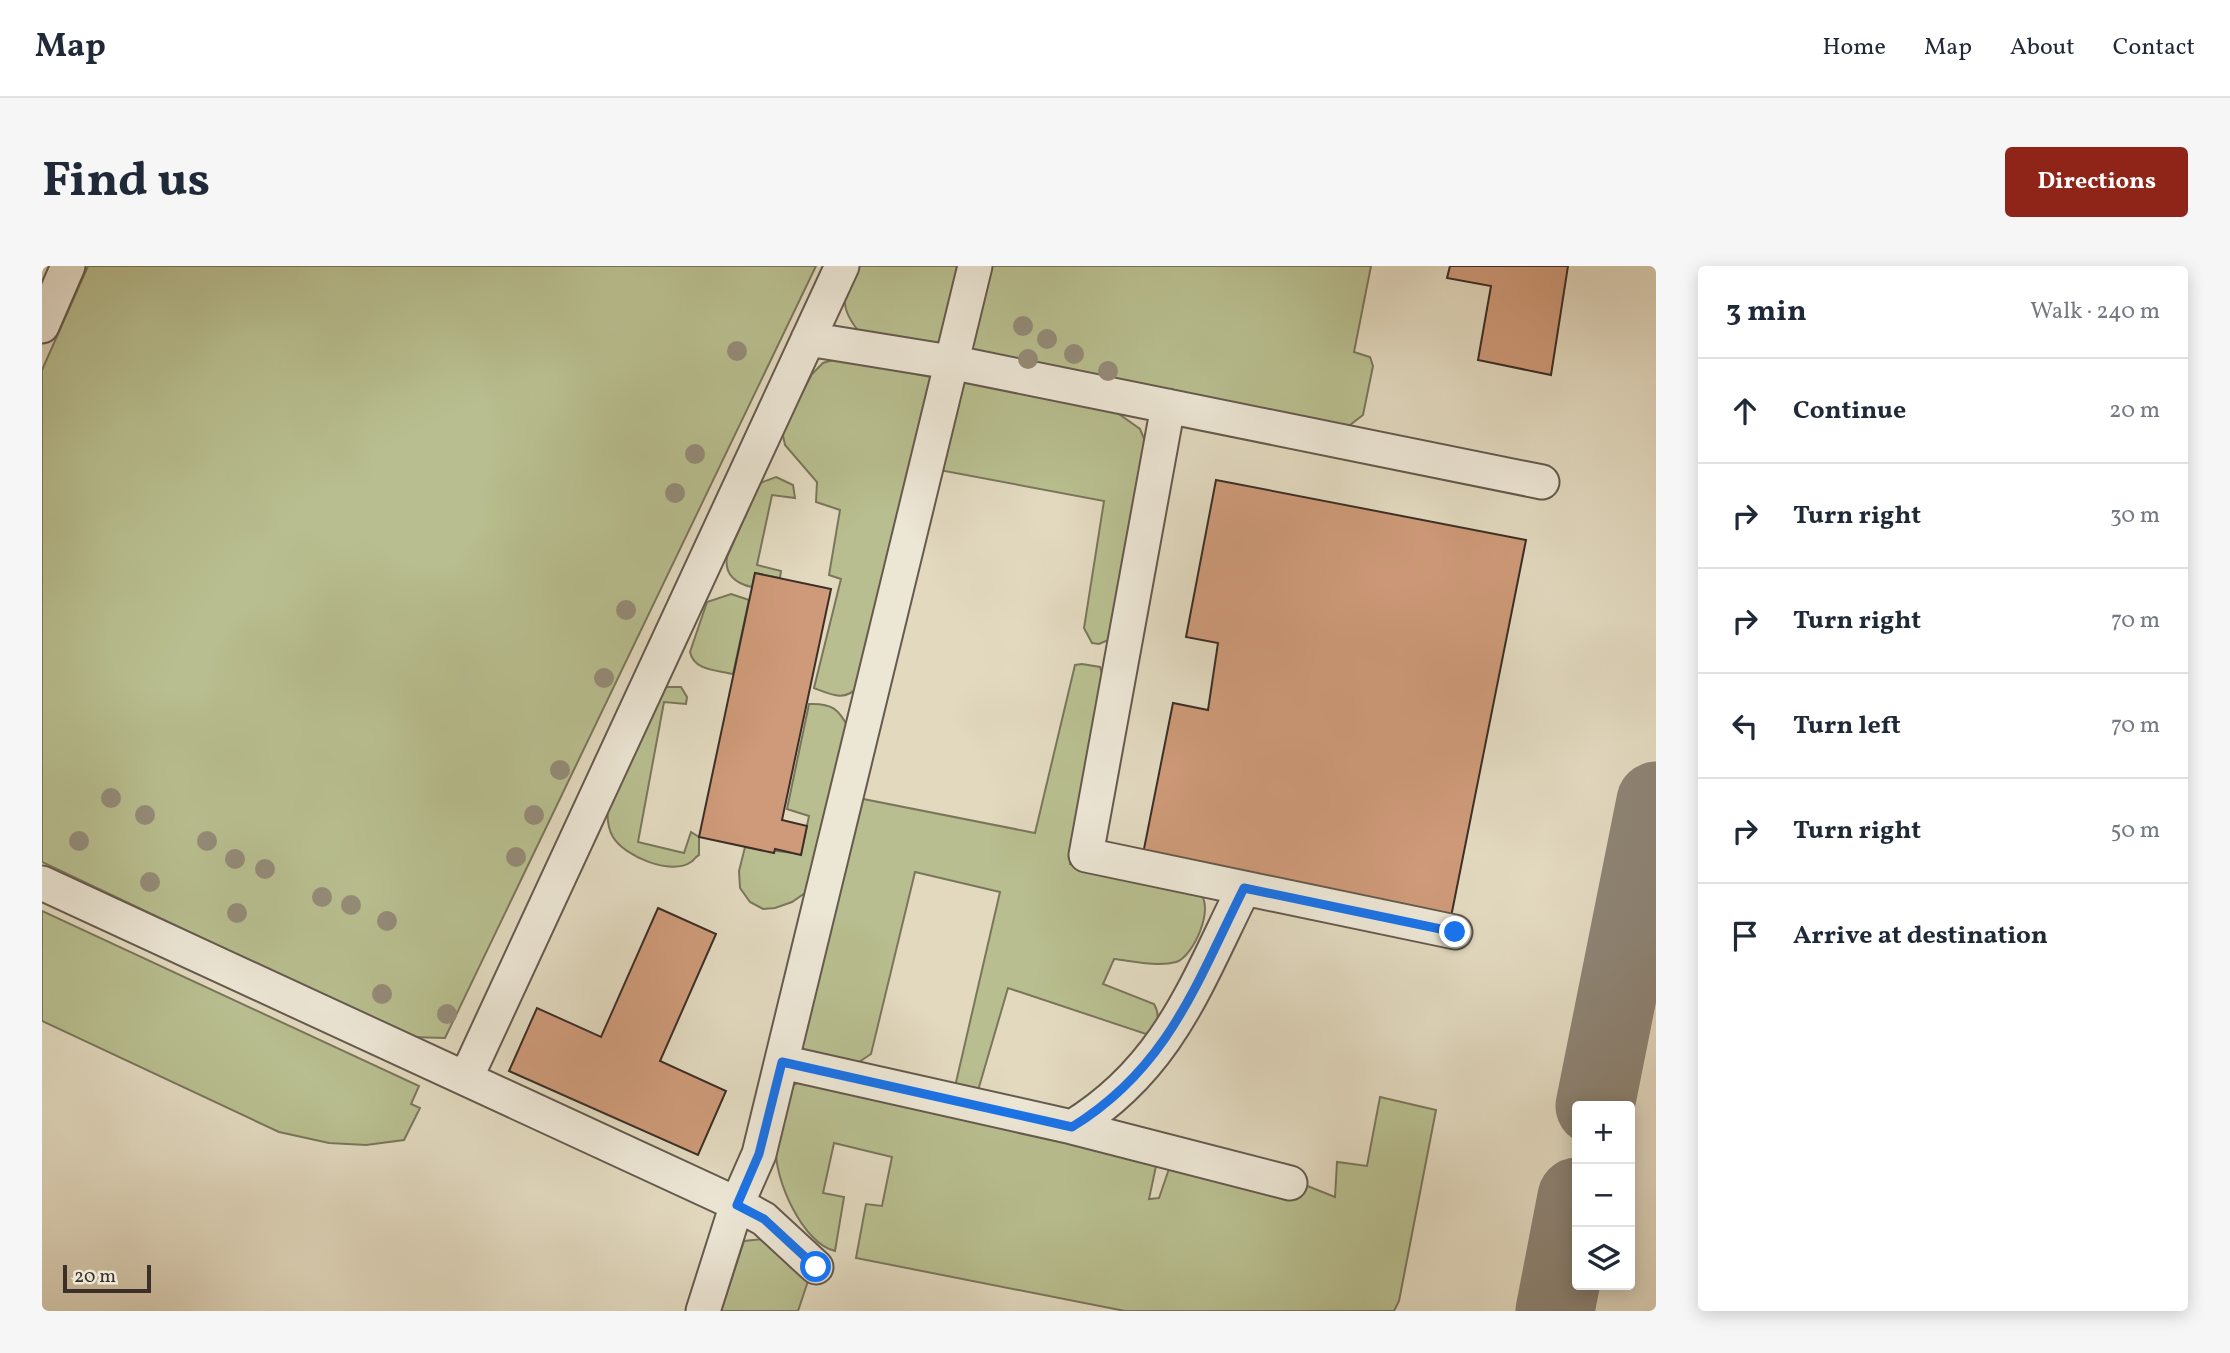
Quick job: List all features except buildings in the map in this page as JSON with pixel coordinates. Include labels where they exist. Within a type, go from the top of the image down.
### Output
[{"type":"lane","points":[[42,326],[68,266]]},
{"type":"lane","points":[[466,1079],[842,266]]},
{"type":"lane","points":[[703,1311],[737,1205],[759,1154],[975,266]]},
{"type":"lane","points":[[808,339],[950,362],[1542,482]]},
{"type":"lane","points":[[1168,406],[1086,855],[1455,932]]},
{"type":"lane","points":[[42,883],[737,1205],[764,1219],[816,1267]]},
{"type":"lane","points":[[1072,1127],[1098,1111],[1143,1069],[1173,1030],[1244,888]]},
{"type":"lane","points":[[782,1062],[1072,1127],[1290,1183]]},
{"type":"green space","points":[[88,266],[816,266],[445,1038],[411,1037],[42,862],[42,370]]},
{"type":"green space","points":[[856,266],[968,266],[947,349],[860,333],[845,307],[848,285]]},
{"type":"green space","points":[[989,266],[1371,266],[1354,352],[1370,357],[1373,366],[1363,415],[1350,425],[1332,425],[972,353],[971,340]]},
{"type":"green space","points":[[836,359],[931,377],[859,686],[843,696],[814,688],[841,579],[829,575],[840,510],[816,502],[817,482],[785,445],[782,431],[812,374],[823,363]]},
{"type":"green space","points":[[962,382],[1116,412],[1140,429],[1145,441],[1113,638],[1099,644],[1092,643],[1084,628],[1104,501],[934,469]]},
{"type":"green space","points":[[776,477],[793,485],[795,498],[772,495],[757,565],[781,571],[780,578],[755,573],[752,587],[732,577],[727,568],[727,557],[760,483]]},
{"type":"green space","points":[[731,594],[749,600],[733,674],[701,666],[692,658],[690,652],[707,602]]},
{"type":"green space","points":[[1075,665],[1100,667],[1105,683],[1070,864],[1199,892],[1204,899],[1204,919],[1200,931],[1183,958],[1161,964],[1114,959],[1103,984],[1154,1004],[1158,1016],[1152,1036],[1008,988],[977,1094],[954,1091],[1000,892],[915,872],[871,1054],[856,1064],[805,1052],[798,1042],[853,797],[1035,833]]},
{"type":"green space","points":[[667,687],[681,687],[687,697],[686,704],[664,702],[638,842],[684,853],[691,832],[699,837],[699,855],[682,866],[672,867],[649,862],[627,851],[613,837],[608,817],[608,805],[662,690]]},
{"type":"green space","points":[[809,704],[834,709],[849,729],[814,882],[792,902],[763,909],[750,902],[740,888],[739,871],[745,847],[801,854],[809,816],[787,809]]},
{"type":"green space","points":[[42,911],[419,1086],[411,1104],[420,1108],[404,1140],[366,1145],[329,1143],[279,1132],[42,1021]]},
{"type":"green space","points":[[801,1081],[1153,1156],[1156,1166],[1149,1199],[1159,1198],[1171,1163],[1300,1183],[1335,1197],[1337,1162],[1367,1166],[1380,1097],[1436,1110],[1399,1301],[1394,1311],[1125,1311],[856,1258],[866,1204],[882,1206],[892,1157],[834,1143],[823,1193],[844,1197],[835,1251],[823,1246],[802,1224],[785,1192],[777,1161],[776,1148],[787,1089]]},
{"type":"green space","points":[[763,1239],[796,1262],[808,1281],[798,1311],[721,1311],[744,1241]]},
{"type":"taxiway","points":[[1596,1101],[1656,801]]},
{"type":"taxiway","points":[[1555,1311],[1572,1223]]},
{"type":"route","points":[[816,1267],[764,1219],[737,1205],[759,1154],[782,1062],[1072,1127],[1098,1111],[1143,1069],[1173,1030],[1244,888],[1455,932]]}]
